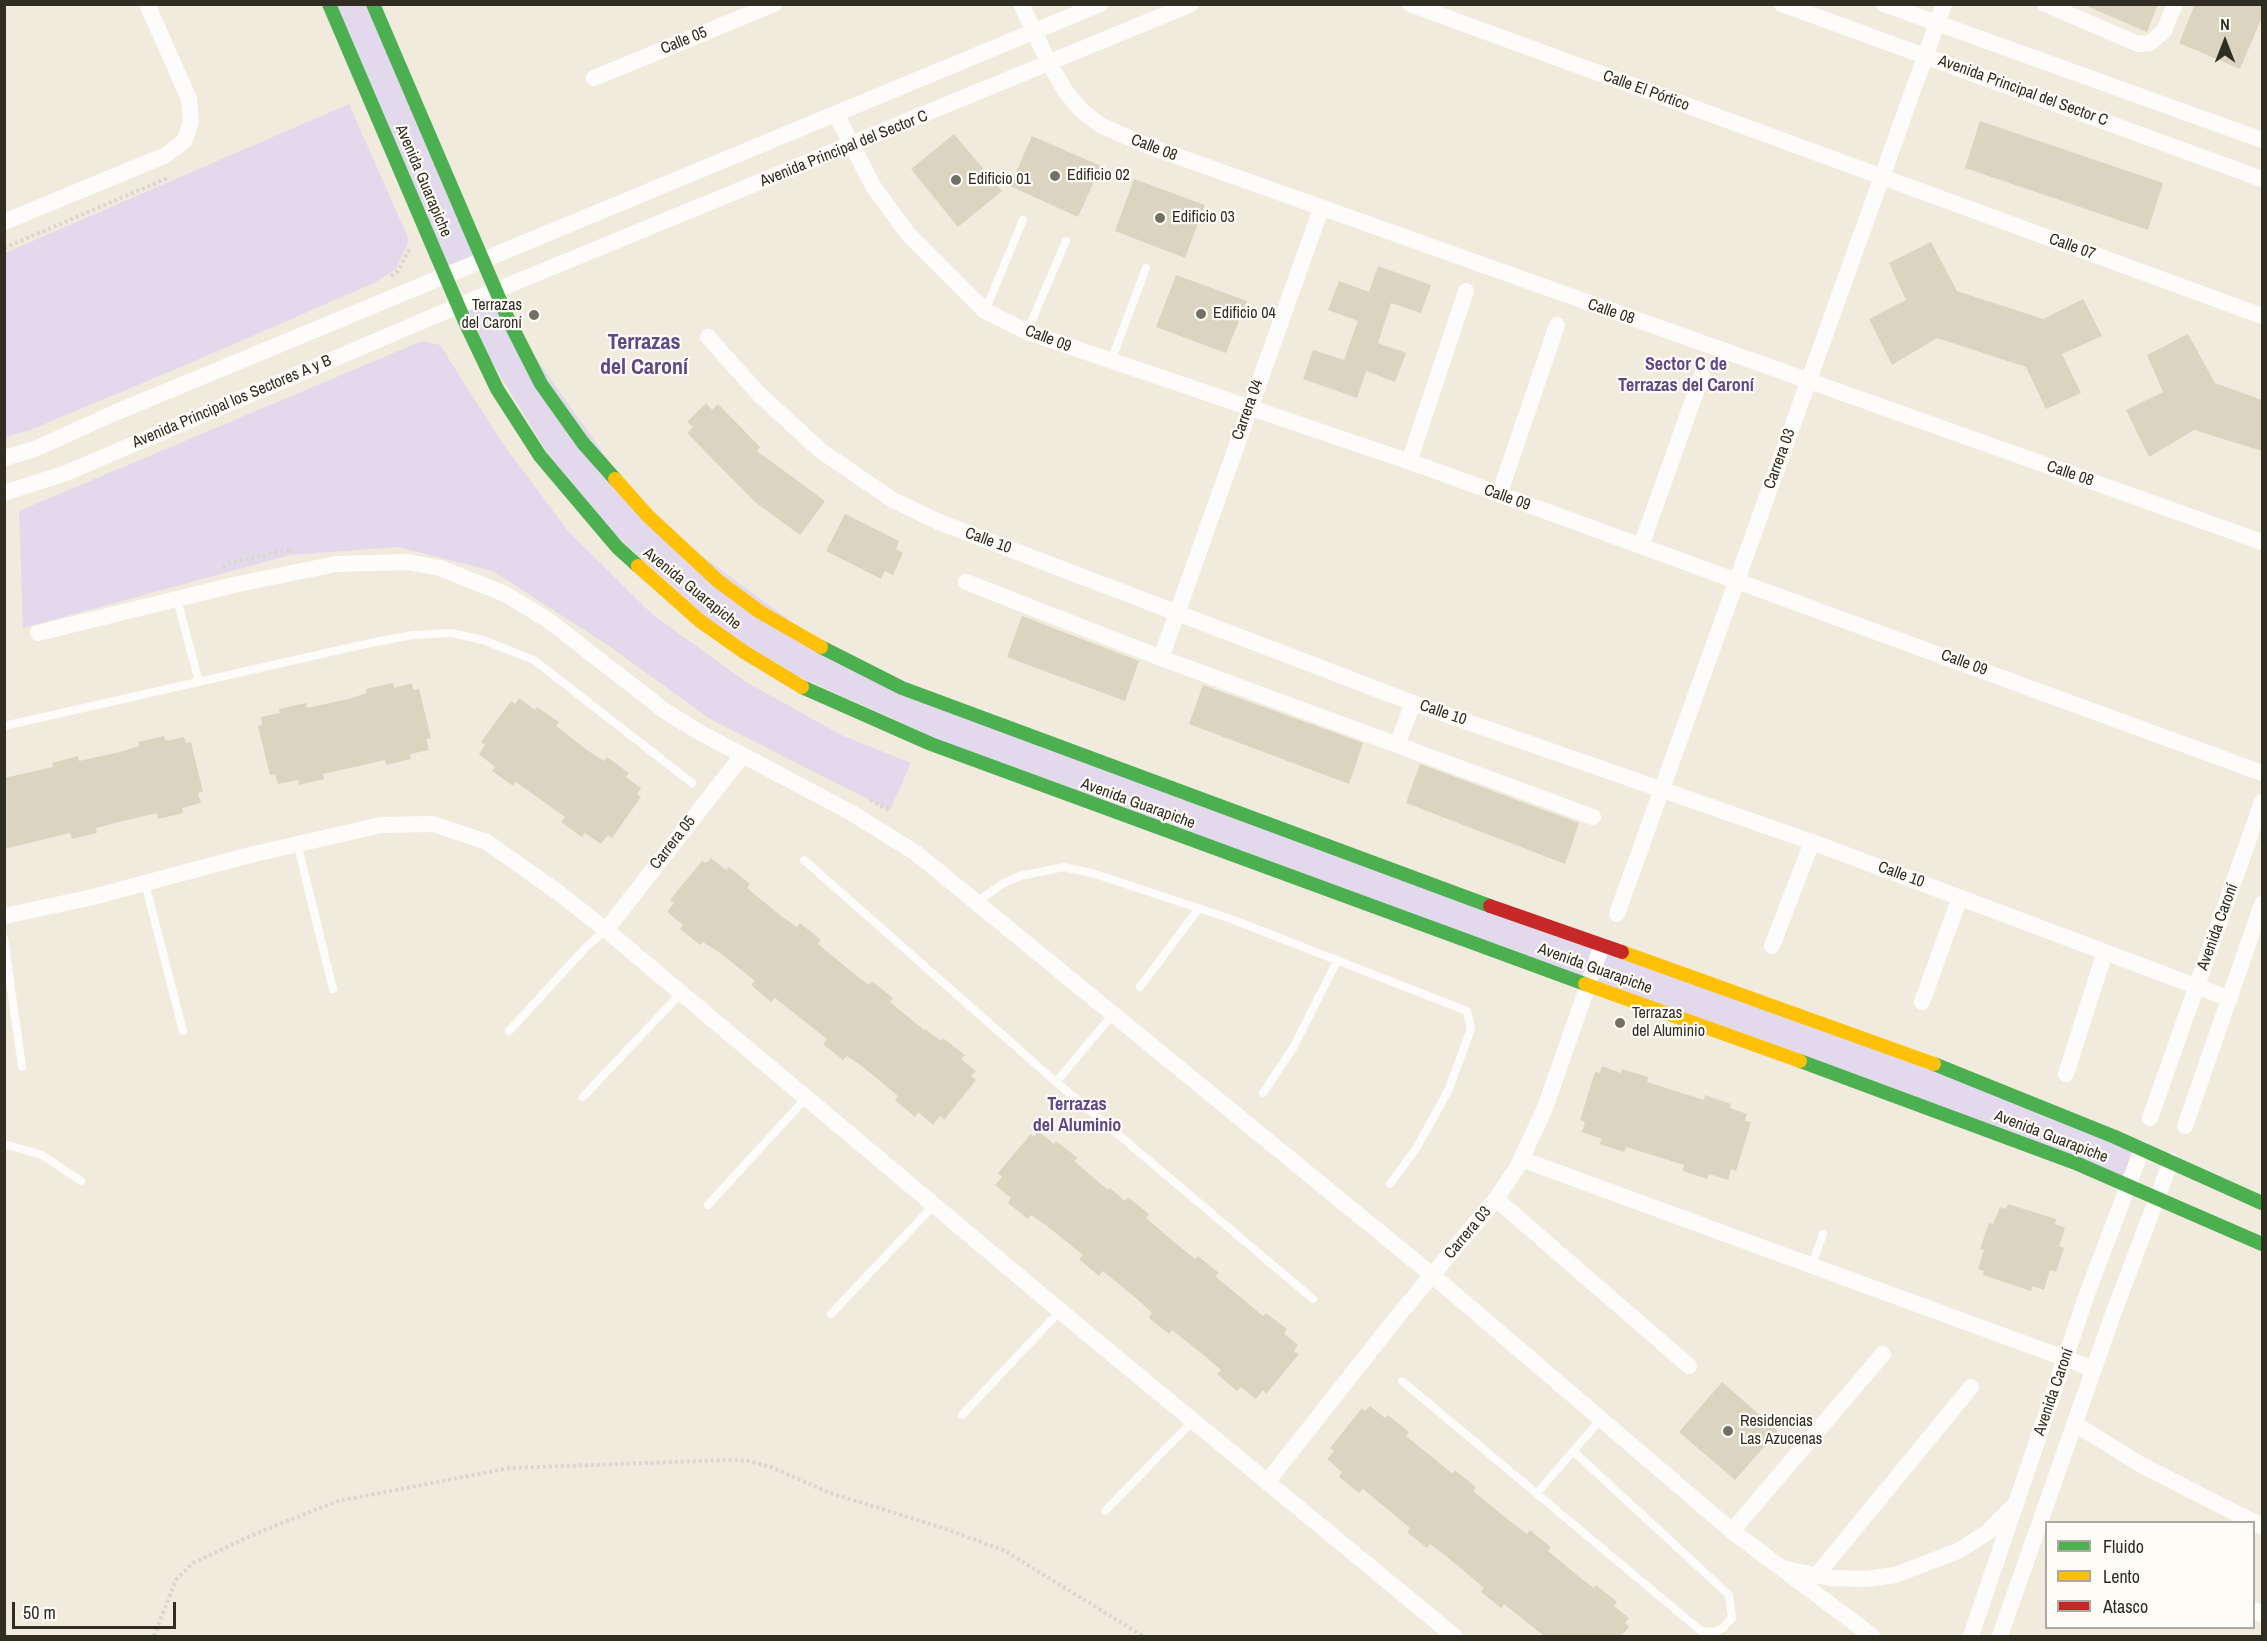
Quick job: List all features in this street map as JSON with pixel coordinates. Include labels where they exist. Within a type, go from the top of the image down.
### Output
[{"type":"street","points":[[4,222],[166,155],[185,140],[191,121],[189,99],[147,4]]},
{"type":"street","name":"Avenida Guarapiche","points":[[329,4],[458,306],[497,389],[518,425],[540,456],[617,547],[700,621],[787,679],[872,721],[1045,788],[1876,1088],[2126,1184],[2262,1244]]},
{"type":"street","name":"Avenida Guarapiche","points":[[373,4],[482,260],[541,384],[583,443],[616,483],[679,547],[718,581],[794,633],[902,688],[974,716],[1474,900],[1933,1064],[2171,1161],[2262,1203]]},
{"type":"street","name":"Calle 05","points":[[594,78],[774,4]]},
{"type":"street","name":"Calle 08","points":[[1022,4],[1049,63],[1071,98],[1100,125],[1143,144],[2262,542]]},
{"type":"street","points":[[482,260],[1100,4]]},
{"type":"street","name":"Avenida Principal del Sector C","points":[[458,306],[1191,4]]},
{"type":"street","name":"Calle El Pórtico","points":[[1410,4],[1882,178]]},
{"type":"street","name":"Avenida Principal del Sector C","points":[[1782,4],[2262,179]]},
{"type":"street","name":"Avenida Principal del Sector C","points":[[1884,4],[2262,140]]},
{"type":"street","name":"Carrera 03","points":[[1617,914],[1944,4]]},
{"type":"street","points":[[2045,4],[2138,44],[2150,43],[2164,31],[2175,4]]},
{"type":"street","name":"Calle 09","points":[[836,114],[873,186],[908,234],[985,311],[1027,332],[1409,462],[2262,772]]},
{"type":"street","name":"Calle 07","points":[[1882,178],[2262,316]]},
{"type":"street","name":"Carrera 04","points":[[1161,658],[1321,209]]},
{"type":"street","name":"Avenida Principal los Sectores A y B","points":[[4,458],[35,449],[112,414],[482,260]]},
{"type":"street","points":[[1409,462],[1466,291]]},
{"type":"street","name":"Avenida Principal los Sectores A y B","points":[[4,493],[66,472],[458,306]]},
{"type":"street","points":[[1499,495],[1557,325]]},
{"type":"street","name":"Calle 10","points":[[708,337],[759,394],[830,457],[893,500],[939,522],[1413,703],[1812,842],[2230,999]]},
{"type":"street","points":[[1641,546],[1702,375]]},
{"type":"street","points":[[38,633],[336,564],[408,562],[440,568],[505,594],[548,620],[665,711],[742,756],[890,836],[977,902],[1432,1275],[1732,1531],[1872,1636]]},
{"type":"street","points":[[966,582],[1161,658],[1593,817]]},
{"type":"street","points":[[1397,744],[1413,703]]},
{"type":"street","name":"Carrera 05","points":[[606,930],[742,756]]},
{"type":"street","name":"Avenida Caroní","points":[[2150,1118],[2262,802]]},
{"type":"street","points":[[4,916],[145,883],[297,843],[381,825],[432,824],[487,842],[606,930],[1060,1311],[1454,1636]]},
{"type":"street","points":[[1772,946],[1812,842]]},
{"type":"street","points":[[1923,1002],[1960,897]]},
{"type":"street","name":"Avenida Caroní","points":[[2186,1126],[2262,904]]},
{"type":"street","name":"Carrera 03","points":[[1267,1482],[1432,1275],[1496,1199],[1521,1159],[1545,1108],[1602,945]]},
{"type":"street","points":[[2066,1074],[2106,952]]},
{"type":"street","name":"Avenida Caroní","points":[[1971,1636],[2126,1184],[2142,1149]]},
{"type":"street","points":[[1521,1159],[2094,1369]]},
{"type":"street","name":"Avenida Caroní","points":[[2047,1520],[2075,1424],[2171,1161]]},
{"type":"street","points":[[1496,1199],[1689,1366]]},
{"type":"street","points":[[1732,1531],[1883,1354]]},
{"type":"street","points":[[1816,1576],[1971,1387]]},
{"type":"street","points":[[2075,1424],[2143,1466],[2252,1521]]},
{"type":"street","points":[[1777,1566],[1816,1576],[1866,1579],[1895,1575],[1958,1551],[1988,1532],[2016,1502]]},
{"type":"street","name":"Avenida Caroní","points":[[2000,1636],[2045,1525]]},
{"type":"lane","points":[[985,311],[1023,220]]},
{"type":"lane","points":[[1027,332],[1066,242]]},
{"type":"lane","points":[[1111,361],[1146,268]]},
{"type":"lane","points":[[177,599],[199,682]]},
{"type":"lane","points":[[4,726],[413,635],[437,633],[465,636],[501,646],[534,660],[692,783]]},
{"type":"lane","points":[[297,843],[333,989]]},
{"type":"lane","points":[[804,860],[1056,1082],[1313,1299]]},
{"type":"lane","points":[[977,902],[1002,884],[1020,876],[1064,867],[1095,874],[1199,908],[1467,1011],[1472,1020],[1469,1037],[1433,1120],[1390,1184]]},
{"type":"lane","points":[[145,883],[183,1031]]},
{"type":"lane","points":[[1140,987],[1199,908]]},
{"type":"lane","points":[[509,1031],[588,945],[606,930]]},
{"type":"lane","points":[[4,938],[22,1067]]},
{"type":"lane","points":[[1263,1093],[1311,1017],[1337,961]]},
{"type":"lane","points":[[584,1097],[681,993]]},
{"type":"lane","points":[[1056,1082],[1113,1014]]},
{"type":"lane","points":[[708,1205],[806,1098]]},
{"type":"lane","points":[[4,1144],[42,1155],[81,1181]]},
{"type":"lane","points":[[831,1314],[934,1205]]},
{"type":"lane","points":[[1812,1264],[1823,1234]]},
{"type":"lane","points":[[962,1415],[1060,1311]]},
{"type":"lane","points":[[1402,1381],[1701,1630],[1715,1632],[1727,1625],[1732,1612],[1729,1595],[1573,1451]]},
{"type":"lane","points":[[1537,1493],[1601,1419]]},
{"type":"lane","points":[[1105,1511],[1193,1421]]},
{"type":"path","points":[[4,248],[170,177]]},
{"type":"path","points":[[384,281],[398,271],[413,242]]},
{"type":"path","points":[[154,1636],[176,1580],[193,1563],[257,1533],[338,1501],[510,1468],[727,1460],[748,1461],[771,1467],[830,1493],[946,1528],[1005,1551],[1143,1636]]},
{"type":"shaded area","points":[[329,5],[373,5],[482,260],[445,275]]},
{"type":"shaded area","points":[[349,104],[409,240],[396,269],[374,283],[183,366],[30,430],[5,437],[5,253]]},
{"type":"shaded area","points":[[496,291],[508,319],[648,516],[846,662],[2142,1149],[2126,1184],[1056,792],[744,652],[574,497],[458,306]]},
{"type":"shaded area","points":[[422,341],[440,345],[501,441],[568,531],[652,614],[746,682],[841,735],[911,763],[890,810],[710,719],[612,648],[493,571],[398,547],[290,555],[23,628],[19,511]]},
{"type":"building","points":[[2082,4],[2158,4],[2147,32]]},
{"type":"building","points":[[2195,4],[2262,4],[2262,17],[2240,69],[2179,43]]},
{"type":"building","points":[[1980,121],[2163,183],[2148,230],[1965,168]]},
{"type":"building","name":"Edificio 01","points":[[954,134],[1002,191],[958,227],[911,169]]},
{"type":"building","name":"Edificio 02","points":[[1032,136],[1101,166],[1078,217],[1010,186]]},
{"type":"building","name":"Edificio 03","points":[[1134,179],[1205,205],[1185,258],[1115,231]]},
{"type":"building","points":[[1931,242],[1957,291],[2043,319],[2083,299],[2102,336],[2062,354],[2081,393],[2046,409],[2026,367],[1937,338],[1892,365],[1869,319],[1906,300],[1889,263]]},
{"type":"building","points":[[1378,266],[1431,285],[1421,313],[1391,303],[1378,343],[1406,353],[1395,382],[1366,371],[1357,398],[1303,379],[1313,350],[1344,360],[1358,321],[1328,310],[1339,281],[1369,292]]},
{"type":"building","name":"Edificio 04","points":[[1176,275],[1247,301],[1226,353],[1156,327]]},
{"type":"building","points":[[2188,334],[2215,383],[2262,400],[2262,451],[2194,430],[2149,457],[2126,410],[2163,392],[2147,355]]},
{"type":"building","points":[[706,403],[712,410],[718,404],[760,447],[757,451],[825,501],[800,535],[755,502],[687,433],[693,427],[687,422]]},
{"type":"building","points":[[845,514],[899,541],[896,549],[903,553],[893,575],[885,571],[881,579],[826,551]]},
{"type":"building","points":[[1022,616],[1139,661],[1125,701],[1007,657]]},
{"type":"building","points":[[393,683],[394,688],[412,683],[413,690],[419,689],[431,738],[426,739],[429,750],[410,754],[411,759],[386,765],[385,760],[323,774],[324,779],[299,785],[298,780],[278,784],[275,774],[270,775],[258,726],[262,725],[261,717],[280,713],[279,709],[306,703],[307,708],[348,699],[367,693],[366,689]]},
{"type":"building","points":[[1203,685],[1363,743],[1349,784],[1189,724]]},
{"type":"building","points":[[519,698],[535,710],[537,707],[559,722],[556,726],[587,750],[604,761],[607,757],[629,773],[626,777],[641,788],[637,794],[641,797],[612,838],[608,835],[601,844],[585,833],[582,837],[561,822],[565,817],[516,782],[513,786],[492,771],[495,767],[479,754],[485,745],[481,742],[511,701],[515,704]]},
{"type":"building","points":[[164,736],[166,741],[184,737],[186,743],[191,742],[203,792],[198,793],[201,803],[182,808],[183,813],[158,819],[157,813],[96,828],[97,833],[72,839],[70,833],[4,849],[4,778],[53,767],[52,763],[78,756],[79,761],[120,752],[139,746],[138,742]]},
{"type":"building","points":[[1420,764],[1579,823],[1565,864],[1406,803]]},
{"type":"building","points":[[711,858],[726,870],[729,867],[750,884],[747,888],[781,916],[797,927],[800,923],[821,940],[818,944],[853,973],[869,985],[872,981],[893,998],[890,1002],[924,1030],[941,1041],[943,1038],[965,1055],[961,1059],[976,1071],[971,1076],[976,1080],[944,1120],[940,1116],[933,1125],[918,1112],[915,1117],[895,1100],[898,1096],[863,1067],[847,1056],[843,1060],[823,1044],[827,1039],[775,998],[771,1002],[751,985],[755,981],[719,952],[703,942],[700,945],[680,929],[683,925],[667,912],[674,903],[670,900],[702,861],[706,863]]},
{"type":"building","points":[[1602,1066],[1621,1073],[1622,1069],[1648,1077],[1647,1082],[1704,1100],[1705,1095],[1731,1104],[1730,1108],[1747,1114],[1745,1121],[1751,1122],[1736,1171],[1731,1169],[1728,1180],[1709,1174],[1707,1179],[1683,1171],[1684,1165],[1626,1147],[1624,1152],[1600,1144],[1602,1139],[1582,1132],[1585,1122],[1580,1120],[1595,1072],[1600,1073]]},
{"type":"building","points":[[1038,1131],[1054,1144],[1056,1141],[1078,1158],[1074,1161],[1108,1190],[1110,1188],[1125,1201],[1128,1197],[1149,1214],[1146,1218],[1195,1259],[1198,1256],[1219,1273],[1215,1276],[1263,1316],[1266,1313],[1287,1329],[1284,1334],[1298,1345],[1294,1351],[1299,1354],[1266,1394],[1263,1390],[1256,1399],[1241,1387],[1237,1391],[1217,1374],[1221,1370],[1172,1330],[1169,1334],[1149,1318],[1152,1313],[1103,1271],[1099,1276],[1079,1259],[1083,1255],[1047,1226],[1031,1215],[1028,1219],[1008,1203],[1011,1198],[995,1185],[1002,1177],[998,1173],[1031,1134],[1034,1137]]},
{"type":"building","points":[[2008,1204],[2056,1219],[2055,1224],[2065,1228],[2059,1246],[2064,1248],[2056,1272],[2050,1270],[2044,1290],[2033,1286],[2031,1291],[1983,1275],[1984,1271],[1978,1269],[1984,1250],[1980,1249],[1989,1223],[1993,1224],[2000,1207],[2006,1209]]},
{"type":"building","name":"Residencias Las Azucenas","points":[[1722,1382],[1778,1431],[1735,1480],[1679,1432]]},
{"type":"building","points":[[1370,1406],[1385,1418],[1388,1415],[1409,1432],[1406,1436],[1453,1474],[1455,1470],[1476,1487],[1473,1491],[1527,1534],[1530,1530],[1551,1547],[1548,1551],[1578,1576],[1594,1588],[1596,1585],[1617,1602],[1614,1606],[1629,1618],[1625,1623],[1629,1627],[1621,1636],[1544,1636],[1504,1604],[1501,1608],[1481,1592],[1484,1588],[1446,1556],[1430,1544],[1427,1548],[1407,1532],[1410,1528],[1363,1489],[1359,1493],[1339,1477],[1342,1472],[1327,1459],[1334,1451],[1330,1448],[1362,1408],[1365,1411]]},
{"type":"traffic: fast","points":[[329,4],[466,324],[497,389],[540,456],[617,547],[638,566]]},
{"type":"traffic: fast","points":[[373,4],[508,319],[541,384],[583,443],[615,479]]},
{"type":"traffic: fast","points":[[821,647],[902,688],[1490,906]]},
{"type":"traffic: fast","points":[[802,687],[931,744],[1585,984]]},
{"type":"traffic: fast","points":[[1800,1061],[2078,1164],[2262,1244]]},
{"type":"traffic: fast","points":[[1934,1064],[2115,1137],[2262,1203]]},
{"type":"traffic: slow","points":[[615,479],[648,516],[718,581],[760,612],[821,647]]},
{"type":"traffic: slow","points":[[638,566],[700,621],[744,652],[802,687]]},
{"type":"traffic: slow","points":[[1622,952],[1934,1064]]},
{"type":"traffic: slow","points":[[1585,984],[1800,1061]]},
{"type":"traffic: jam","points":[[1490,906],[1622,952]]},
{"type":"place","name":"Edificio 02","points":[[1055,176]]},
{"type":"place","name":"Edificio 01","points":[[956,180]]},
{"type":"place","name":"Edificio 03","points":[[1160,218]]},
{"type":"place","name":"Edificio 04","points":[[1201,314]]},
{"type":"place","name":"Terrazas del Caroní","points":[[534,315]]},
{"type":"place","name":"Terrazas del Aluminio","points":[[1620,1023]]},
{"type":"place","name":"Residencias Las Azucenas","points":[[1728,1431]]},
{"type":"district","name":"Terrazas del Caroní","points":[[644,356]]},
{"type":"district","name":"Sector C de Terrazas del Caroní","points":[[1686,376]]},
{"type":"district","name":"Terrazas del Aluminio","points":[[1077,1115]]}]
